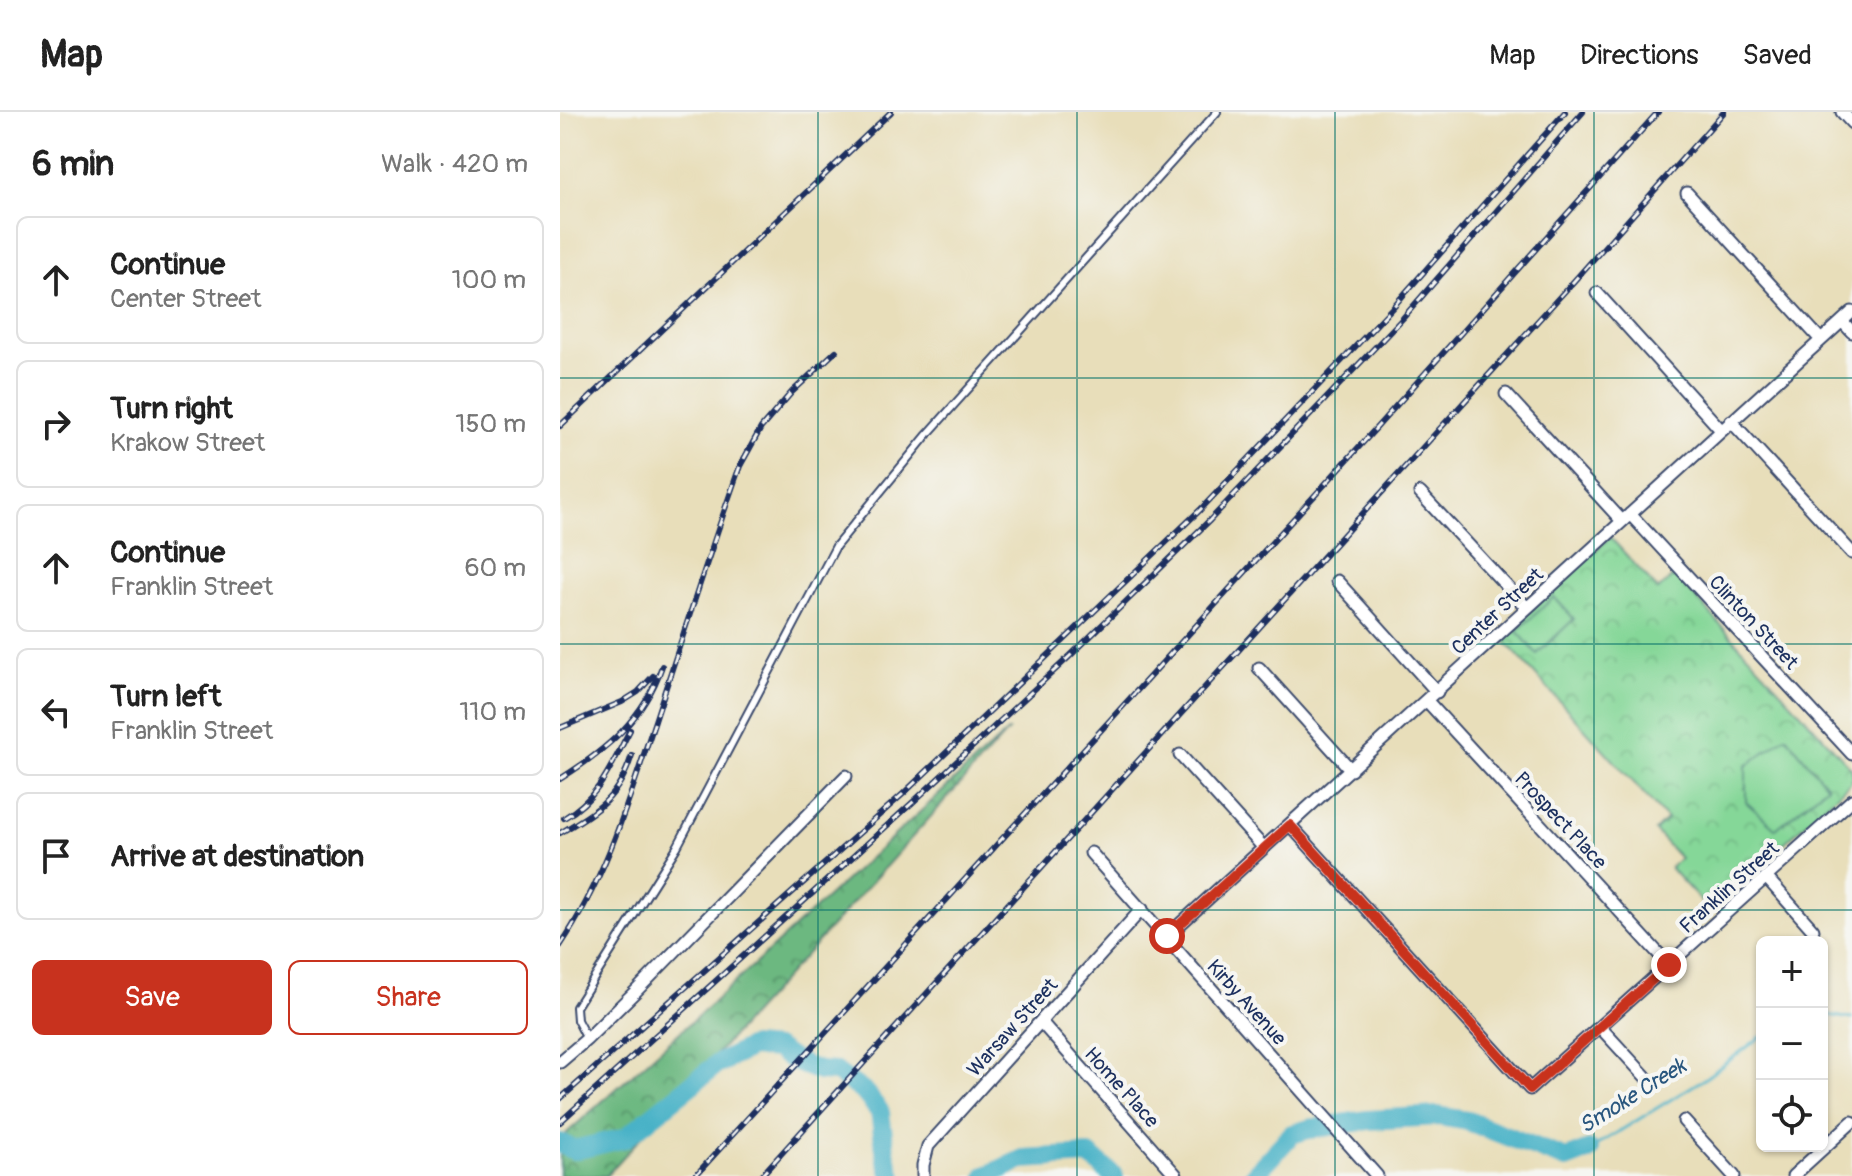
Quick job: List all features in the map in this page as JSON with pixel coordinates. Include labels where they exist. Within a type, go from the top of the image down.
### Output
[{"type":"street","points":[[1842,112],[1852,123]]},
{"type":"street","points":[[1687,193],[1821,340]]},
{"type":"street","points":[[1597,293],[1721,430]]},
{"type":"street","name":"Center Street","points":[[1167,936],[1852,312]]},
{"type":"street","points":[[1842,321],[1852,332]]},
{"type":"street","name":"Clinton Street","points":[[1506,394],[1852,754]]},
{"type":"street","points":[[1731,421],[1852,553]]},
{"type":"street","points":[[1420,493],[1527,608]]},
{"type":"street","points":[[1337,581],[1437,692]]},
{"type":"street","points":[[1259,668],[1351,770]]},
{"type":"street","name":"Prospect Place","points":[[1427,701],[1669,965]]},
{"type":"street","points":[[1180,755],[1264,848]]},
{"type":"street","points":[[560,1062],[587,1039],[846,776]]},
{"type":"street","name":"Franklin Street","points":[[1290,825],[1530,1089],[1852,800]]},
{"type":"street","name":"Kirby Avenue","points":[[1091,853],[1377,1176]]},
{"type":"street","points":[[1766,877],[1813,930]]},
{"type":"street","name":"Warsaw Street","points":[[923,1176],[928,1146],[1142,909]]},
{"type":"street","name":"Home Place","points":[[1041,1022],[1176,1175]]},
{"type":"street","points":[[1600,1027],[1645,1076]]},
{"type":"street","points":[[1684,1121],[1734,1176]]},
{"type":"street","points":[[1793,1176],[1852,1122]]},
{"type":"lane","points":[[587,1039],[577,1020],[576,1007],[677,847],[836,546],[927,435],[1217,112]]},
{"type":"green space","points":[[1610,537],[1658,590],[1675,575],[1852,769],[1852,781],[1710,911],[1670,868],[1680,858],[1655,831],[1667,819],[1501,637]]},
{"type":"green space","points":[[1554,597],[1574,619],[1537,654],[1517,631]]},
{"type":"green space","points":[[1009,730],[606,1176],[560,1176],[560,1139]]},
{"type":"green space","points":[[1786,736],[1827,786],[1776,829],[1746,802],[1746,766]]},
{"type":"waterway","name":"Smoke Creek","points":[[1828,1015],[1852,1019]]},
{"type":"waterway","name":"Smoke Creek","points":[[1589,1150],[1704,1079],[1756,1040]]},
{"type":"waterway","name":"Smoke Creek","points":[[560,1143],[574,1150],[625,1138],[716,1065],[751,1047],[777,1049],[794,1061],[819,1071],[836,1072],[865,1093],[880,1112],[892,1176]]},
{"type":"waterway","name":"Smoke Creek","points":[[1253,1176],[1292,1134],[1368,1120],[1438,1116],[1468,1121],[1566,1159],[1589,1150]]},
{"type":"waterway","name":"Smoke Creek","points":[[986,1176],[1023,1159],[1089,1155],[1114,1176]]},
{"type":"railway","points":[[560,426],[891,112]]},
{"type":"railway","points":[[560,1099],[903,794],[1200,510],[1392,308],[1565,112]]},
{"type":"railway","points":[[560,1122],[912,803],[1210,520],[1403,318],[1583,112]]},
{"type":"railway","points":[[695,1176],[1378,426],[1658,112]]},
{"type":"railway","points":[[761,1176],[1724,112]]},
{"type":"railway","points":[[560,946],[591,893],[615,837],[740,466],[761,428],[792,392],[836,351]]},
{"type":"railway","points":[[560,779],[593,757],[622,732],[645,702],[662,666]]},
{"type":"railway","points":[[560,728],[622,702],[638,692],[653,676]]},
{"type":"railway","points":[[564,818],[596,790],[630,730]]},
{"type":"railway","points":[[560,833],[605,802],[620,783],[632,755]]},
{"type":"route","points":[[1167,936],[1290,825],[1530,1089],[1669,965]]}]
